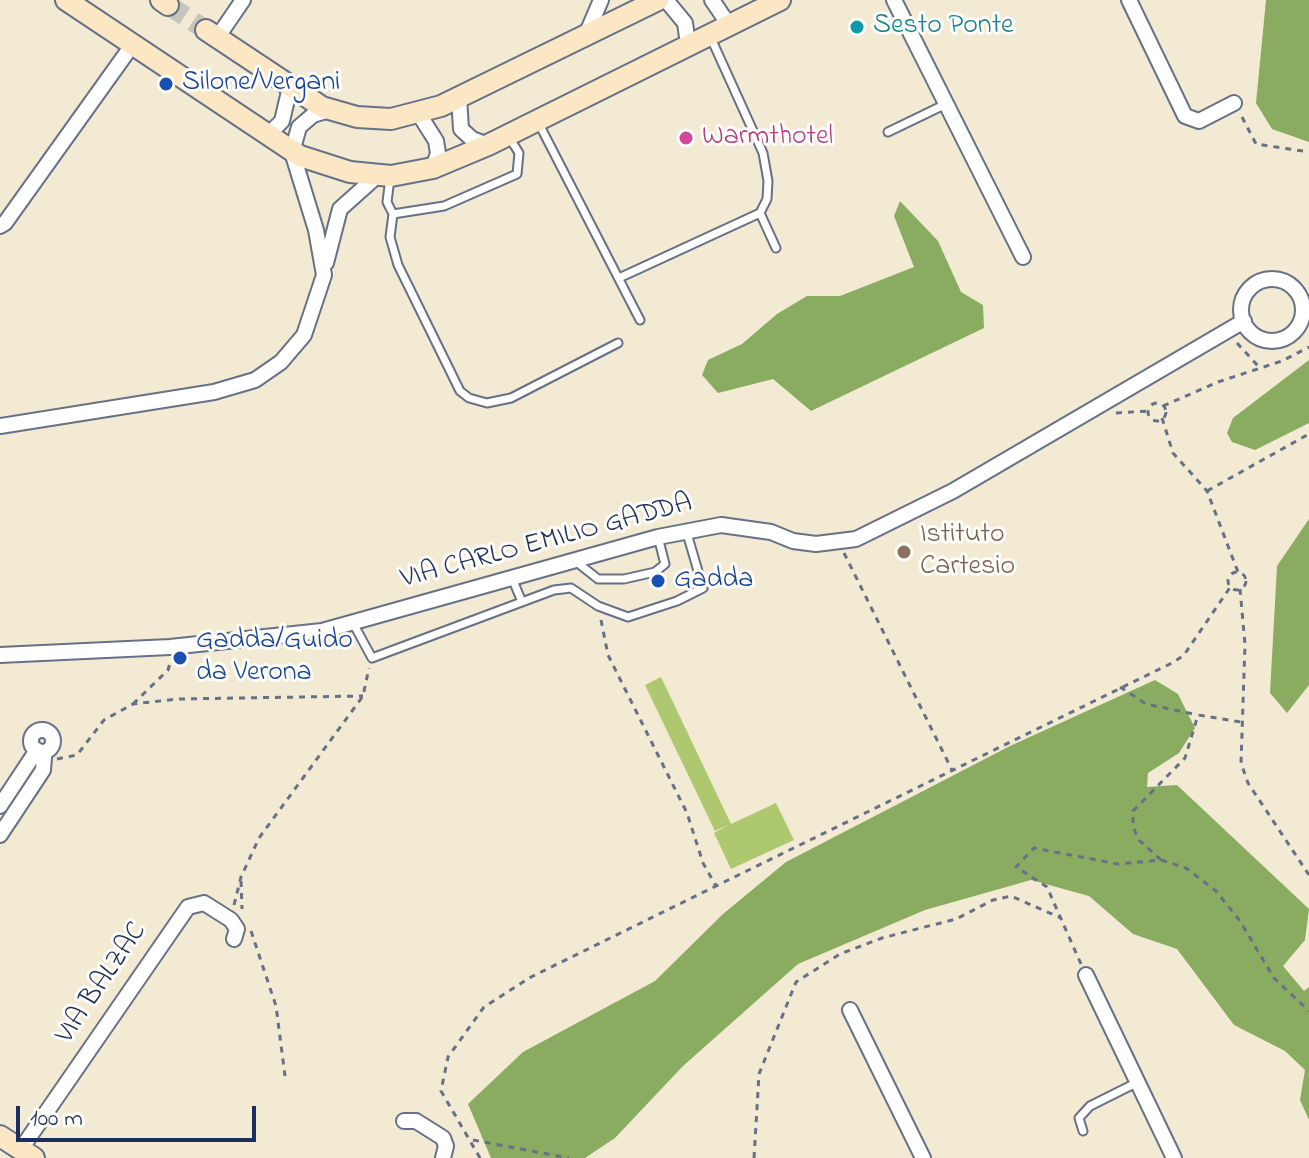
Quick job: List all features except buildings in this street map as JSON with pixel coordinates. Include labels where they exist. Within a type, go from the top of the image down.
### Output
[{"type":"street","points":[[66,0],[292,152],[329,167],[385,175],[433,168],[488,145],[780,0]]},
{"type":"street","points":[[243,0],[212,34],[329,110],[381,120],[419,114],[459,97],[653,1],[685,23],[688,44]]},
{"type":"street","points":[[586,35],[601,0]]},
{"type":"street","points":[[712,0],[729,25]]},
{"type":"street","points":[[894,0],[1023,257]]},
{"type":"street","points":[[1129,0],[1185,116],[1199,121],[1234,103]]},
{"type":"street","points":[[3,224],[133,44]]},
{"type":"street","points":[[267,136],[282,121],[290,87]]},
{"type":"street","points":[[459,97],[461,129],[472,139],[488,145]]},
{"type":"street","points":[[324,275],[316,230],[292,152],[299,127],[313,115],[329,110]]},
{"type":"street","points":[[419,114],[436,141],[438,153],[433,168]]},
{"type":"street","points":[[0,426],[214,392],[255,380],[281,362],[304,335],[324,275],[340,209],[385,175]]},
{"type":"street","points":[[1264,280],[1285,281],[1300,295],[1303,315],[1300,324],[1286,338],[1266,340],[1256,336],[1244,321],[1241,311],[1247,291],[1264,280]]},
{"type":"street","name":"VIA CARLO EMILIO GADDA","points":[[0,655],[170,647],[322,631],[658,537],[721,525],[771,532],[793,541],[838,543],[873,533],[940,498],[1244,321]]},
{"type":"street","points":[[0,806],[41,756]]},
{"type":"street","points":[[0,835],[43,770],[41,756]]},
{"type":"street","name":"VIA BALZAC","points":[[27,1154],[184,911],[191,904],[204,903],[231,920]]},
{"type":"street","points":[[231,920],[237,929],[234,939]]},
{"type":"street","points":[[1086,975],[1174,1158]]},
{"type":"street","points":[[850,1010],[923,1158]]},
{"type":"street","points":[[404,1121],[416,1121],[443,1138],[446,1146],[443,1158]]},
{"type":"street","points":[[0,1136],[27,1154]]},
{"type":"lane","points":[[619,278],[760,213],[767,199],[768,181],[763,153],[709,34]]},
{"type":"lane","points":[[888,132],[946,104]]},
{"type":"lane","points":[[537,120],[640,320]]},
{"type":"lane","points":[[393,214],[444,206],[517,174],[519,153],[508,135]]},
{"type":"lane","points":[[385,175],[387,202],[393,214],[390,237],[394,256],[460,391],[469,398],[499,402],[618,343]]},
{"type":"lane","points":[[760,213],[776,248]]},
{"type":"lane","points":[[353,623],[372,658],[522,602],[571,588],[598,606],[628,617],[677,601],[703,588],[686,530]]},
{"type":"lane","points":[[573,560],[598,579],[624,579],[655,572],[665,564],[658,537]]},
{"type":"lane","points":[[512,578],[522,602]]},
{"type":"lane","points":[[1083,1131],[1079,1118],[1090,1106],[1138,1082]]},
{"type":"path","points":[[1234,103],[1256,144],[1309,152]]},
{"type":"path","points":[[1227,331],[1259,368]]},
{"type":"path","points":[[1102,404],[1110,414],[1148,411],[1153,404],[1163,406],[1309,347]]},
{"type":"path","points":[[1163,406],[1162,418],[1173,453],[1207,491],[1238,572],[1246,580],[1240,589],[1245,644],[1241,763],[1248,783],[1309,875]]},
{"type":"path","points":[[1148,411],[1151,419],[1162,418]]},
{"type":"path","points":[[1207,491],[1309,434]]},
{"type":"path","points":[[838,543],[952,770]]},
{"type":"path","points":[[480,1158],[473,1140],[441,1091],[448,1057],[484,1007],[531,977],[1184,655],[1231,586],[1230,576],[1238,572]]},
{"type":"path","points":[[1231,586],[1240,589]]},
{"type":"path","points":[[598,606],[608,655],[687,813],[703,863],[716,886]]},
{"type":"path","points":[[41,756],[77,755],[104,720],[133,704],[168,670],[170,647]]},
{"type":"path","points":[[231,920],[241,877],[259,838],[363,696],[372,658]]},
{"type":"path","points":[[1120,687],[1146,704],[1242,722]]},
{"type":"path","points":[[133,704],[178,699],[363,696]]},
{"type":"path","points":[[1161,860],[1139,840],[1133,827],[1133,811],[1185,758],[1198,715]]},
{"type":"path","points":[[1086,975],[1047,887],[1016,867],[1034,848],[1118,864],[1161,860],[1186,868],[1216,891],[1240,921],[1274,978],[1309,1011]]},
{"type":"path","points":[[241,877],[242,908],[276,1006],[285,1076]]},
{"type":"path","points":[[754,1158],[759,1074],[796,982],[840,954],[882,938],[956,919],[993,900],[1011,896],[1063,919]]},
{"type":"path","points":[[473,1140],[569,1158]]},
{"type":"green space","points":[[1266,0],[1309,0],[1309,142],[1272,129],[1256,103]]},
{"type":"green space","points":[[900,201],[938,241],[961,292],[983,305],[984,328],[811,411],[773,379],[718,393],[702,375],[708,360],[742,344],[777,314],[807,296],[840,296],[914,267],[894,216]]},
{"type":"green space","points":[[1309,360],[1309,423],[1255,450],[1232,442],[1227,433],[1233,418]]},
{"type":"green space","points":[[1309,519],[1309,685],[1287,713],[1270,693],[1277,566]]},
{"type":"green space","points":[[661,677],[731,824],[776,803],[794,840],[731,869],[714,833],[730,824],[715,831],[645,685]]},
{"type":"green space","points":[[1155,680],[1178,694],[1195,728],[1179,753],[1148,773],[1147,787],[1177,785],[1309,909],[1305,940],[1283,966],[1304,991],[1309,987],[1309,1120],[1300,1100],[1305,1070],[1285,1051],[1234,1025],[1177,949],[1133,934],[1089,896],[1031,880],[925,910],[798,964],[683,1066],[615,1138],[585,1158],[491,1158],[468,1104],[523,1052],[655,981],[723,914],[786,862],[1010,746]]},
{"type":"tunnel","points":[[168,5],[206,30]]},
{"type":"place","name":"Sesto Ponte","points":[[857,27]]},
{"type":"place","name":"Silone/Vergani","points":[[166,84]]},
{"type":"place","name":"Warmthotel","points":[[686,138]]},
{"type":"place","name":"Istituto Cartesio","points":[[904,552]]},
{"type":"place","name":"Gadda","points":[[658,581]]},
{"type":"place","name":"Gadda/Guido da Verona","points":[[180,658]]}]
